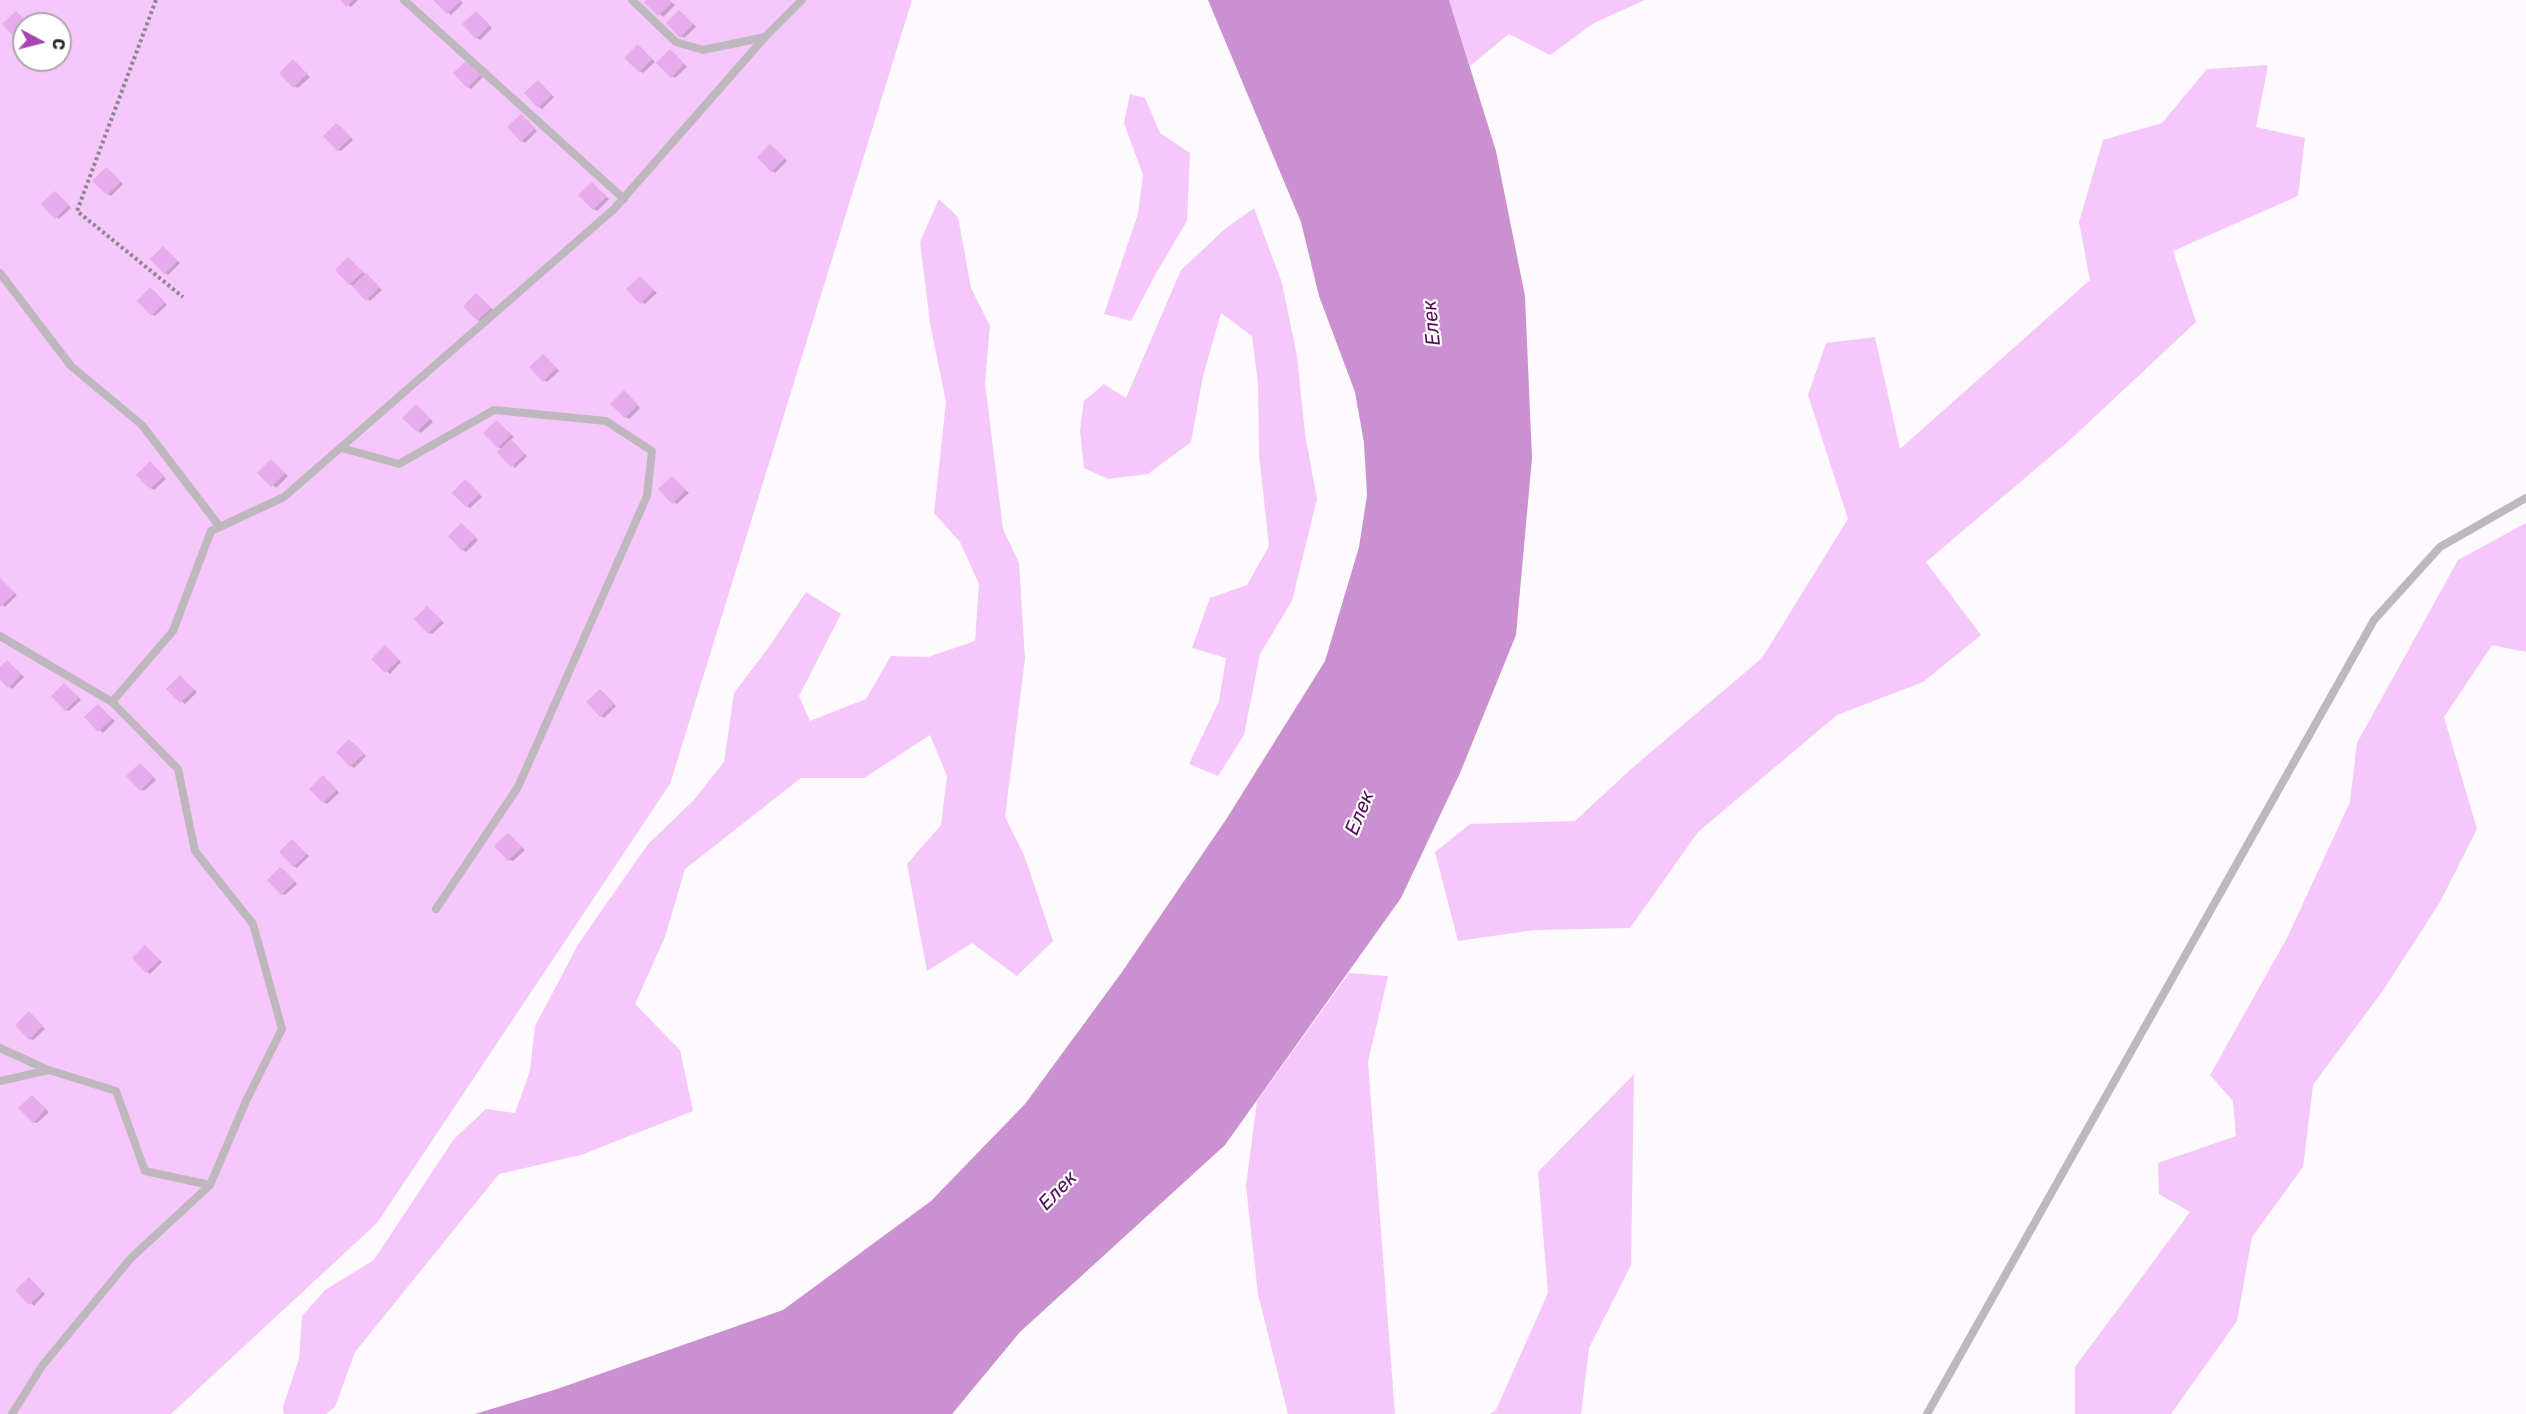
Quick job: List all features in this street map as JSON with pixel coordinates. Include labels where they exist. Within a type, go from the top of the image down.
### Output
[{"type":"lane","points":[[404,0],[624,199]]},
{"type":"lane","points":[[632,0],[676,42],[703,50],[765,37]]},
{"type":"lane","points":[[112,702],[173,631],[211,531],[284,497],[624,199],[765,37],[802,0]]},
{"type":"lane","points":[[0,273],[71,366],[142,425],[220,527]]},
{"type":"lane","points":[[342,448],[399,464],[494,410],[606,421],[652,452],[647,496],[518,787],[436,909]]},
{"type":"lane","points":[[1927,1414],[2374,620],[2440,547],[2526,498]]},
{"type":"lane","points":[[0,636],[112,702],[178,769],[195,851],[253,924],[282,1029],[246,1101],[210,1185],[131,1258],[42,1366],[12,1414]]},
{"type":"lane","points":[[0,1048],[49,1070],[116,1091],[146,1171],[210,1185]]},
{"type":"lane","points":[[0,1081],[49,1070]]},
{"type":"path","points":[[156,0],[77,211],[183,297]]},
{"type":"shaded area","points":[[0,0],[912,0],[670,784],[377,1223],[171,1414],[0,1414]]},
{"type":"shaded area","points":[[1449,0],[1645,0],[1594,23],[1550,55],[1509,34],[1470,66]]},
{"type":"shaded area","points":[[2268,65],[2256,127],[2305,138],[2298,196],[2173,251],[2196,322],[2071,439],[1926,562],[1981,635],[1923,682],[1837,715],[1698,832],[1630,928],[1534,930],[1458,941],[1435,852],[1470,824],[1575,821],[1631,769],[1762,658],[1848,519],[1808,395],[1826,343],[1875,337],[1900,449],[2090,280],[2079,222],[2103,140],[2162,123],[2207,69]]},
{"type":"shaded area","points":[[1130,94],[1145,98],[1160,133],[1190,153],[1187,221],[1131,321],[1104,314],[1138,214],[1143,175],[1124,123]]},
{"type":"shaded area","points":[[939,199],[958,217],[971,288],[990,326],[985,383],[1003,529],[1019,563],[1025,659],[1005,817],[1024,855],[1053,941],[1017,976],[972,943],[927,971],[907,864],[941,825],[947,776],[930,735],[864,778],[801,778],[685,869],[665,937],[635,1004],[680,1050],[693,1111],[581,1155],[499,1174],[355,1352],[335,1407],[326,1414],[284,1414],[283,1407],[299,1359],[302,1316],[325,1290],[374,1260],[454,1139],[486,1109],[515,1113],[530,1071],[535,1026],[579,943],[648,844],[694,800],[724,762],[734,693],[806,592],[841,614],[799,696],[810,721],[866,699],[891,656],[928,657],[975,641],[979,584],[960,542],[934,513],[946,402],[930,323],[920,242]]},
{"type":"shaded area","points":[[1254,208],[1282,283],[1297,356],[1305,434],[1317,499],[1292,601],[1260,654],[1244,735],[1218,776],[1189,764],[1219,701],[1226,658],[1192,648],[1210,598],[1247,585],[1269,546],[1259,454],[1258,383],[1252,336],[1221,313],[1203,376],[1191,442],[1148,474],[1108,479],[1084,468],[1080,430],[1084,401],[1104,384],[1126,398],[1181,270],[1226,228]]},
{"type":"shaded area","points":[[2526,523],[2526,652],[2492,645],[2444,717],[2477,829],[2440,902],[2384,989],[2313,1085],[2303,1167],[2252,1237],[2237,1321],[2171,1414],[2075,1414],[2075,1367],[2190,1212],[2159,1194],[2158,1163],[2236,1136],[2233,1101],[2210,1075],[2287,938],[2350,802],[2357,743],[2458,560]]},
{"type":"shaded area","points":[[1349,973],[1388,976],[1368,1062],[1395,1414],[1288,1414],[1258,1294],[1246,1186],[1257,1101]]},
{"type":"shaded area","points":[[1634,1074],[1631,1265],[1589,1348],[1581,1414],[1490,1414],[1496,1410],[1548,1293],[1538,1172]]},
{"type":"water","name":"Елек","points":[[1208,0],[1449,0],[1496,151],[1525,296],[1532,458],[1516,635],[1460,773],[1401,898],[1225,1145],[1020,1332],[952,1414],[475,1414],[557,1389],[783,1310],[931,1201],[1025,1104],[1122,972],[1227,818],[1325,661],[1359,547],[1367,495],[1364,443],[1355,392],[1319,296],[1301,222]]},
{"type":"building","points":[[340,0],[353,0],[346,7]]},
{"type":"building","points":[[433,0],[462,0],[447,14]]},
{"type":"building","points":[[646,0],[669,0],[672,3],[658,16],[644,2]]},
{"type":"building","points":[[679,10],[693,24],[680,38],[666,23]]},
{"type":"building","points":[[476,11],[490,25],[476,39],[462,24]]},
{"type":"building","points":[[12,15],[12,35],[2,24]]},
{"type":"building","points":[[638,44],[652,59],[639,72],[624,58]]},
{"type":"building","points":[[670,49],[684,64],[671,78],[656,63]]},
{"type":"building","points":[[293,59],[307,74],[293,88],[279,73]]},
{"type":"building","points":[[467,60],[481,75],[467,88],[453,73]]},
{"type":"building","points":[[538,80],[552,95],[538,108],[524,93]]},
{"type":"building","points":[[521,114],[535,128],[521,142],[507,127]]},
{"type":"building","points":[[336,123],[351,137],[337,151],[323,136]]},
{"type":"building","points":[[770,144],[785,158],[771,172],[757,157]]},
{"type":"building","points":[[106,167],[121,182],[107,195],[92,181]]},
{"type":"building","points":[[592,182],[606,197],[593,210],[578,195]]},
{"type":"building","points":[[55,191],[69,205],[55,219],[41,204]]},
{"type":"building","points":[[163,246],[178,261],[164,274],[150,259]]},
{"type":"building","points":[[348,257],[363,272],[349,285],[335,270]]},
{"type":"building","points":[[366,273],[380,287],[366,301],[352,286]]},
{"type":"building","points":[[640,276],[654,290],[640,304],[626,289]]},
{"type":"building","points":[[150,287],[165,302],[151,316],[137,301]]},
{"type":"building","points":[[476,293],[491,308],[477,321],[463,306]]},
{"type":"building","points":[[543,354],[557,368],[543,382],[529,367]]},
{"type":"building","points":[[624,390],[638,405],[625,418],[610,404]]},
{"type":"building","points":[[416,404],[430,419],[417,432],[402,418]]},
{"type":"building","points":[[497,420],[511,435],[498,448],[483,433]]},
{"type":"building","points":[[511,439],[525,454],[511,467],[497,452]]},
{"type":"building","points":[[271,459],[285,474],[271,487],[257,473]]},
{"type":"building","points":[[150,461],[164,476],[150,489],[136,475]]},
{"type":"building","points":[[672,476],[686,490],[672,504],[658,489]]},
{"type":"building","points":[[465,479],[480,494],[466,507],[452,493]]},
{"type":"building","points":[[461,523],[476,537],[462,551],[448,536]]},
{"type":"building","points":[[0,578],[15,593],[0,607]]},
{"type":"building","points":[[427,606],[442,620],[428,634],[414,619]]},
{"type":"building","points":[[385,645],[399,660],[385,673],[371,659]]},
{"type":"building","points":[[7,660],[21,675],[8,688],[0,680],[0,667]]},
{"type":"building","points":[[180,675],[194,690],[180,703],[166,689]]},
{"type":"building","points":[[64,683],[79,697],[65,711],[51,696]]},
{"type":"building","points":[[600,689],[614,704],[600,717],[586,702]]},
{"type":"building","points":[[98,704],[112,719],[98,732],[84,717]]},
{"type":"building","points":[[349,739],[364,754],[350,767],[336,752]]},
{"type":"building","points":[[140,763],[154,777],[140,791],[126,776]]},
{"type":"building","points":[[323,775],[337,790],[323,803],[309,789]]},
{"type":"building","points":[[508,833],[522,847],[508,861],[494,846]]},
{"type":"building","points":[[292,839],[307,854],[293,867],[279,852]]},
{"type":"building","points":[[280,867],[295,881],[281,895],[267,880]]},
{"type":"building","points":[[145,945],[160,960],[146,973],[132,958]]},
{"type":"building","points":[[29,1011],[43,1026],[29,1040],[15,1025]]},
{"type":"building","points":[[32,1095],[46,1109],[33,1123],[18,1108]]},
{"type":"building","points":[[29,1277],[43,1292],[29,1305],[15,1290]]}]
